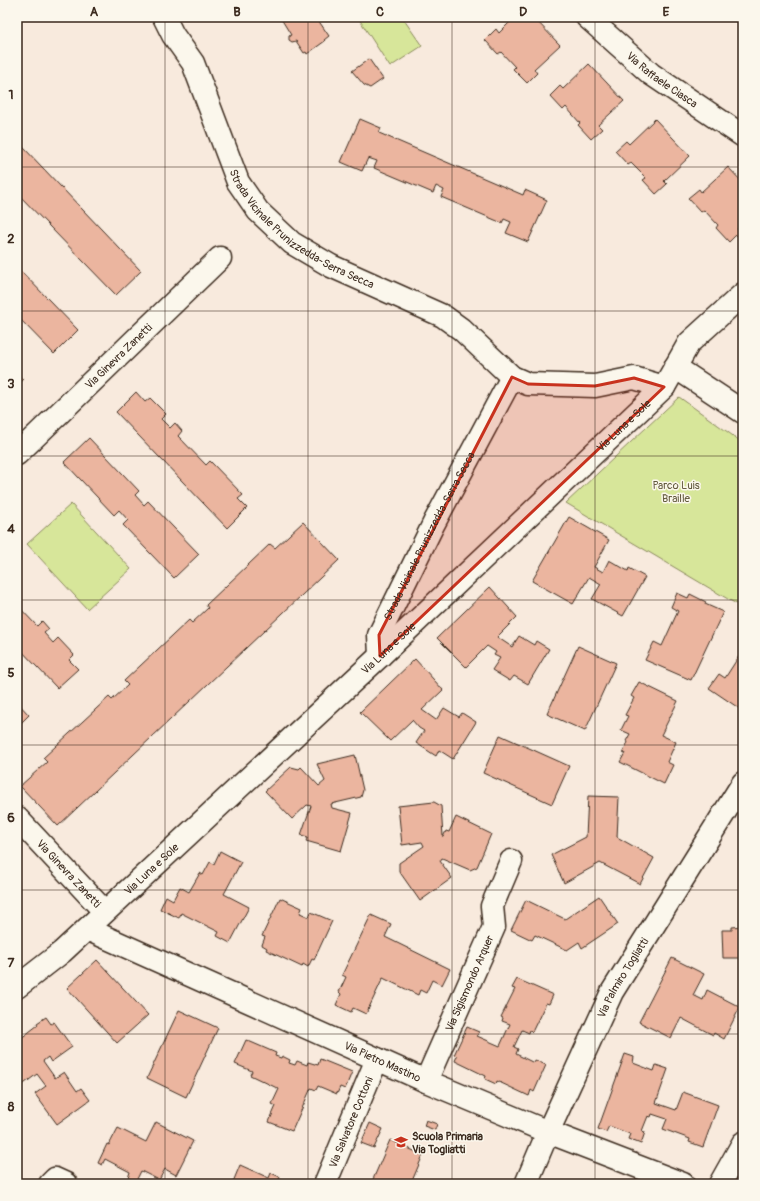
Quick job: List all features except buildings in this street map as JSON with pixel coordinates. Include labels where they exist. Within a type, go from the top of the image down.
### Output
[{"type":"street","name":"Strada Vicinale Prunizzedda-Serra Secca","points":[[164,17],[173,35],[193,63],[238,182],[258,211],[292,243],[331,266],[443,316],[461,330],[512,377],[528,384],[595,386],[634,378],[664,387]]},
{"type":"street","name":"Via Raffaele Ciasca","points":[[587,17],[651,74],[743,136]]},
{"type":"street","name":"Via Ginevra Zanetti","points":[[17,454],[220,258]]},
{"type":"street","name":"Via Luna e Sole","points":[[17,987],[62,952],[87,929],[104,911],[380,656],[664,387],[689,343],[743,294]]},
{"type":"street","points":[[675,367],[743,412]]},
{"type":"street","name":"Strada Vicinale Prunizzedda-Serra Secca","points":[[380,656],[379,635],[434,523],[512,377]]},
{"type":"street","name":"Via Palmiro Togliatti","points":[[526,1184],[612,992],[743,783]]},
{"type":"street","name":"Via Ginevra Zanetti","points":[[17,818],[104,911]]},
{"type":"street","name":"Via Sigismondo Arquer","points":[[426,1081],[494,927],[492,906],[511,861]]},
{"type":"street","name":"Via Pietro Mastino","points":[[87,929],[426,1081],[548,1132],[683,1184]]},
{"type":"street","name":"Via Salvatore Cottoni","points":[[325,1184],[376,1059]]},
{"type":"street","points":[[720,1184],[743,1143]]},
{"type":"street","points":[[50,1184],[55,1179],[66,1184]]},
{"type":"highlighted area","points":[[512,377],[528,384],[595,386],[634,378],[664,387],[380,656],[379,635]]},
{"type":"green space","points":[[362,17],[402,17],[422,46],[390,67],[359,19]]},
{"type":"green space","name":"Parco Luis Braille","points":[[679,397],[743,443],[743,608],[566,503]]},
{"type":"green space","points":[[71,504],[131,569],[87,609],[27,544]]},
{"type":"place","name":"Scuola Primaria Via Togliatti","points":[[401,1142]]}]
